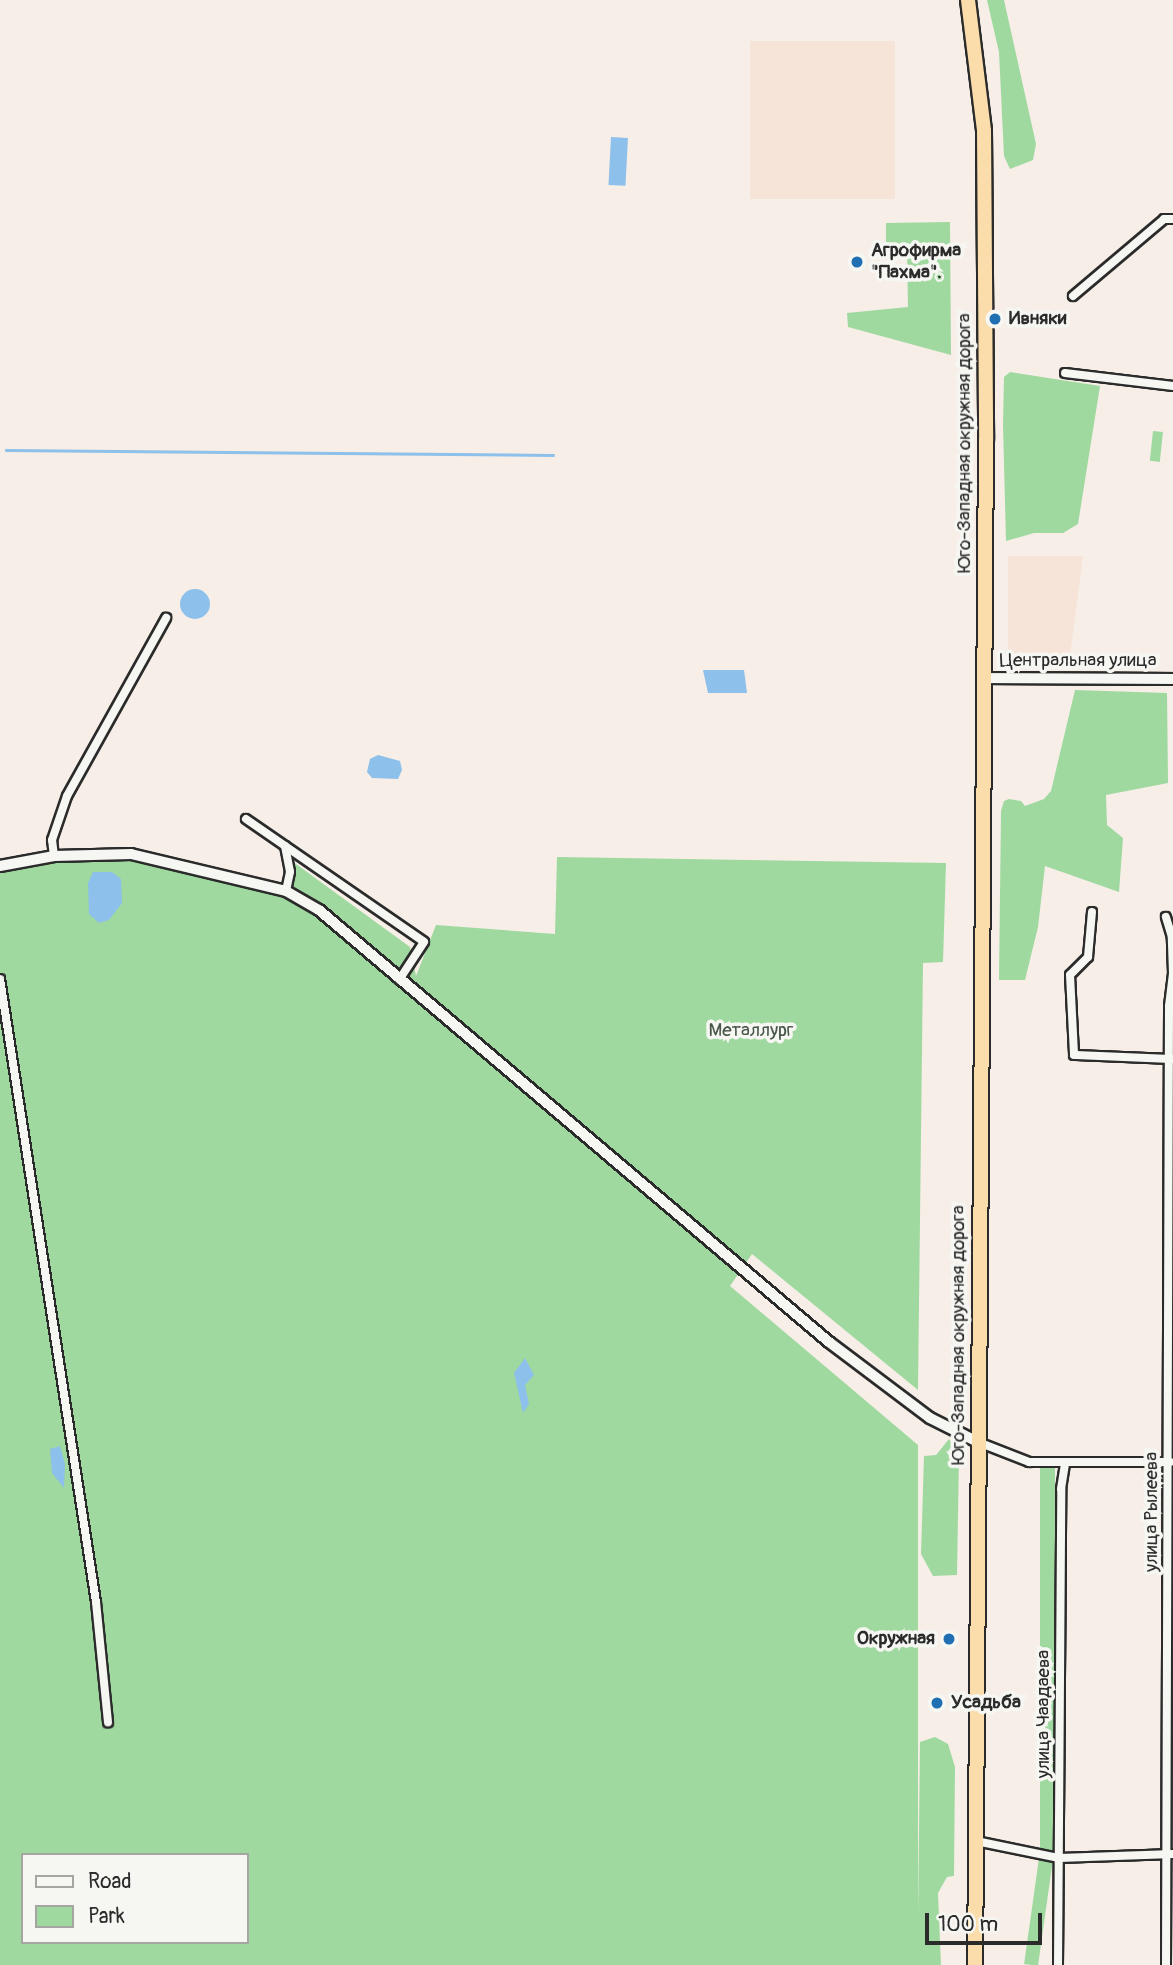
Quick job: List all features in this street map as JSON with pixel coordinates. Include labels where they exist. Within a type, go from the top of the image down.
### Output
[{"type":"highway","name":"Юго-Западная окружная дорога","points":[[968,0],[980,74],[985,186],[975,1965]]},
{"type":"street","points":[[1073,296],[1164,219],[1173,219]]},
{"type":"street","points":[[1065,373],[1173,386]]},
{"type":"street","points":[[54,856],[52,840],[67,796],[166,618]]},
{"type":"street","name":"Центральная улица","points":[[983,678],[1173,679]]},
{"type":"street","points":[[246,819],[424,942],[400,980]]},
{"type":"street","points":[[285,846],[290,873],[286,891]]},
{"type":"street","points":[[0,866],[54,856],[131,854],[286,891],[319,910],[829,1342],[930,1418],[978,1442],[1029,1462],[1170,1462]]},
{"type":"street","points":[[1091,912],[1088,957],[1070,975],[1074,1055],[1171,1059]]},
{"type":"street","name":"улица Рылеева","points":[[1166,917],[1172,937],[1173,972],[1169,1006],[1169,1854],[1166,1965]]},
{"type":"street","points":[[0,979],[96,1602],[108,1722]]},
{"type":"street","name":"улица Чаадаева","points":[[1058,1965],[1061,1489],[1065,1463]]},
{"type":"street","points":[[976,1841],[1059,1858],[1169,1854]]},
{"type":"shaded area","points":[[750,41],[895,41],[895,199],[750,199]]},
{"type":"shaded area","points":[[1008,556],[1083,556],[1070,656],[1008,655]]},
{"type":"green space","points":[[987,0],[1004,0],[1036,144],[1033,160],[1010,169],[1004,156],[999,52]]},
{"type":"green space","points":[[950,222],[951,355],[848,327],[847,313],[908,307],[907,251],[886,248],[886,223]]},
{"type":"green space","points":[[1010,372],[1100,386],[1078,524],[1063,533],[1034,533],[1006,541],[1004,377]]},
{"type":"green space","points":[[1153,431],[1163,432],[1160,462],[1150,461]]},
{"type":"green space","points":[[1075,690],[1167,693],[1168,783],[1106,795],[1107,825],[1123,838],[1119,892],[1045,866],[1038,927],[1025,980],[999,980],[1001,811],[1004,801],[1009,799],[1021,801],[1025,806],[1044,799],[1051,791]]},
{"type":"green space","name":"Металлург","points":[[101,852],[285,891],[290,873],[285,856],[410,947],[416,976],[436,925],[555,934],[557,857],[946,863],[943,962],[923,963],[918,1390],[752,1254],[730,1286],[918,1445],[918,1919],[920,1742],[935,1737],[948,1744],[955,1767],[954,1876],[947,1877],[938,1893],[941,1965],[0,1965],[0,866]]},
{"type":"green space","points":[[949,1439],[959,1457],[957,1575],[933,1576],[921,1554],[924,1456],[936,1455]]},
{"type":"green space","points":[[1040,1467],[1055,1467],[1055,1851],[1040,1851]]},
{"type":"green space","points":[[1039,1858],[1053,1860],[1038,1965],[1024,1964]]},
{"type":"water","points":[[611,137],[628,138],[625,186],[608,185]]},
{"type":"water","points":[[195,589],[206,593],[210,604],[206,615],[195,619],[184,615],[180,604],[184,593]]},
{"type":"water","points":[[703,670],[744,670],[747,693],[708,693]]},
{"type":"water","points":[[378,755],[400,761],[402,770],[398,779],[372,778],[367,772],[370,759]]},
{"type":"water","points":[[93,872],[112,872],[121,879],[122,903],[109,920],[99,923],[89,914],[88,883]]},
{"type":"water","points":[[525,1358],[534,1375],[525,1385],[529,1404],[523,1413],[514,1373]]},
{"type":"water","points":[[60,1446],[65,1464],[64,1488],[52,1473],[50,1449]]},
{"type":"waterway","points":[[6,450],[553,455]]},
{"type":"place","name":"Агрофирма \"Пахма\".","points":[[857,262]]},
{"type":"place","name":"Ивняки","points":[[995,319]]},
{"type":"place","name":"Окружная","points":[[949,1639]]},
{"type":"place","name":"Усадьба","points":[[937,1703]]}]
